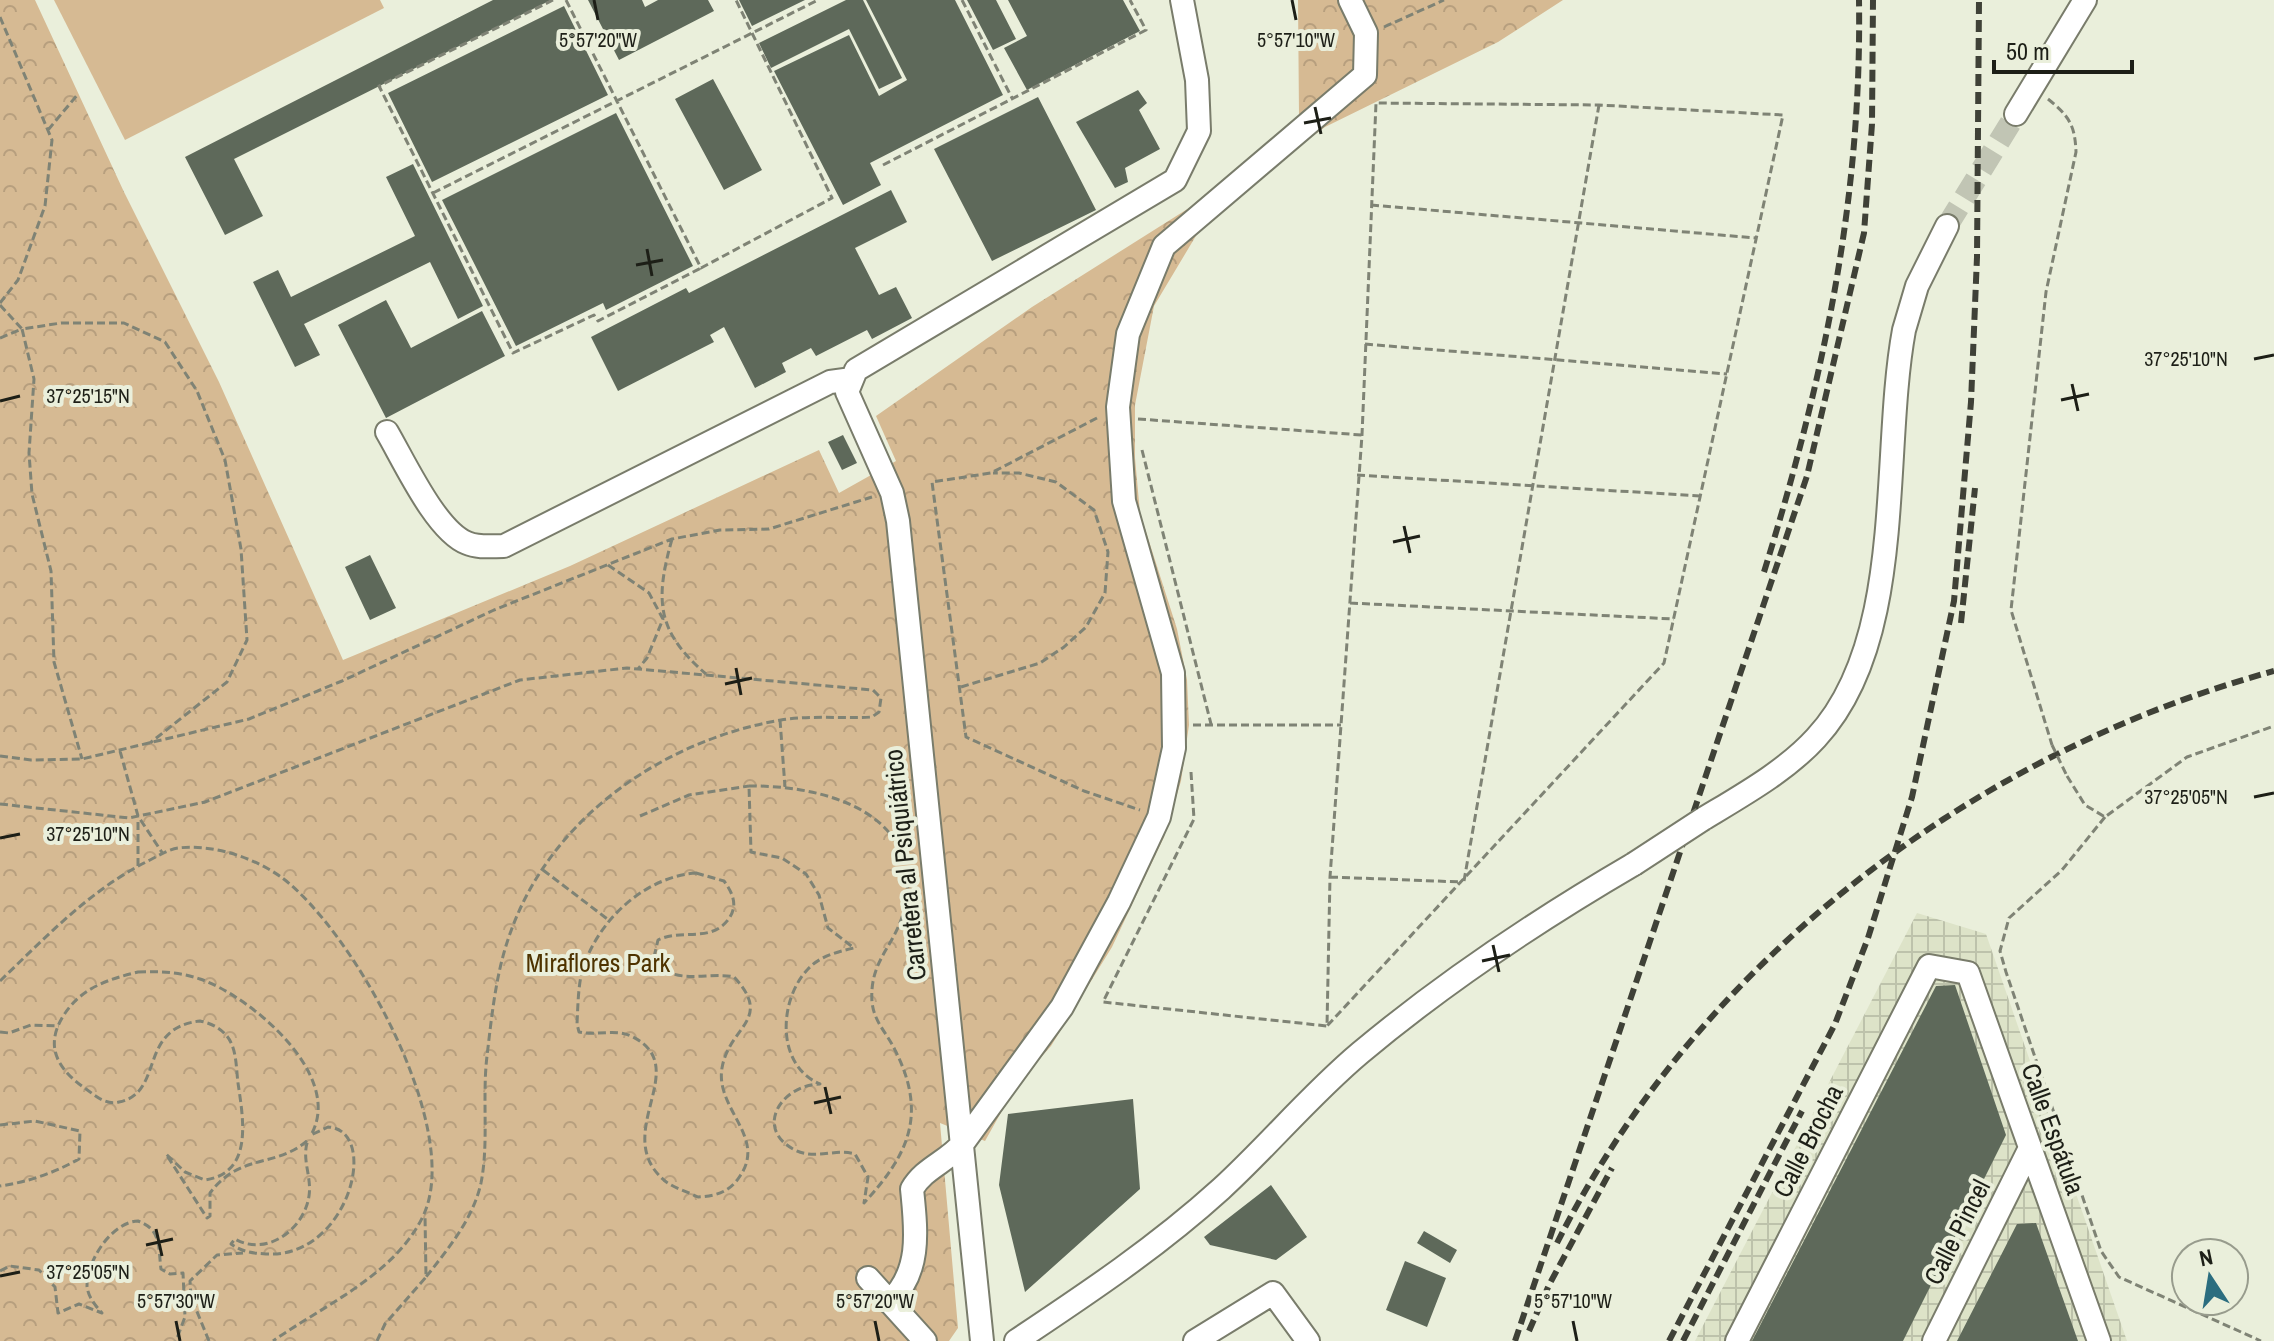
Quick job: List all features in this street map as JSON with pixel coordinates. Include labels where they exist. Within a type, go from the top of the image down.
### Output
[{"type":"street","points":[[387,432],[438,516],[454,535],[483,547],[504,546],[830,382],[850,386],[856,370],[1175,180],[1199,131],[1197,80],[1182,0]]},
{"type":"street","points":[[889,1302],[898,1293],[917,1248],[912,1189],[927,1171],[950,1159],[1062,1007],[1119,902],[1159,817],[1174,748],[1173,673],[1124,501],[1118,407],[1128,334],[1164,246],[1365,75],[1366,33],[1350,0]]},
{"type":"street","points":[[2016,114],[2085,0]]},
{"type":"street","points":[[1016,1341],[1123,1270],[1170,1234],[1357,1056],[1430,996],[1517,936],[1774,772],[1815,739],[1853,684],[1877,604],[1904,330],[1917,286],[1947,226]]},
{"type":"street","name":"Carretera al Psiquiátrico","points":[[850,386],[892,493],[898,521],[982,1341]]},
{"type":"street","name":"Calle Espátula","points":[[1929,966],[1968,973],[2099,1341]]},
{"type":"street","name":"Calle Brocha","points":[[1737,1341],[1929,966]]},
{"type":"street","name":"Calle Pincel","points":[[1934,1341],[2030,1148]]},
{"type":"street","points":[[868,1278],[925,1341]]},
{"type":"street","points":[[1195,1341],[1273,1293],[1308,1341]]},
{"type":"path","points":[[553,0],[379,86],[513,353],[594,315],[598,321],[832,198],[736,0]]},
{"type":"path","points":[[566,0],[701,268]]},
{"type":"path","points":[[433,193],[818,0]]},
{"type":"path","points":[[962,0],[1013,100]]},
{"type":"path","points":[[883,165],[1146,30],[1130,0]]},
{"type":"path","points":[[1376,30],[1444,0]]},
{"type":"path","points":[[0,17],[52,140],[45,206],[18,280],[0,304],[22,329],[34,379],[29,453],[32,494],[51,571],[54,662],[82,759]]},
{"type":"path","points":[[2032,88],[2069,115],[2075,131],[2076,152],[2046,292],[2011,610],[2052,745],[2085,805],[2105,817]]},
{"type":"path","points":[[48,130],[78,94]]},
{"type":"path","points":[[1376,103],[1599,105],[1783,115],[1664,663],[1464,882],[1327,1026],[1330,877],[1362,435],[1376,103]]},
{"type":"path","points":[[1464,882],[1599,105]]},
{"type":"path","points":[[1371,205],[1756,238]]},
{"type":"path","points":[[0,338],[22,329],[61,323],[124,323],[165,342],[197,391],[225,460],[241,549],[247,640],[227,682],[147,745]]},
{"type":"path","points":[[1365,344],[1727,374]]},
{"type":"path","points":[[991,473],[1118,407]]},
{"type":"path","points":[[1138,434],[1135,418],[1362,435]]},
{"type":"path","points":[[1142,449],[1211,724]]},
{"type":"path","points":[[961,687],[1040,663],[1086,627],[1105,593],[1108,552],[1094,510],[1056,482],[1019,473],[991,473],[932,482],[966,737],[1084,791],[1159,817]]},
{"type":"path","points":[[1357,475],[1700,496]]},
{"type":"path","points":[[0,756],[31,760],[82,759],[262,714],[354,676],[494,610],[672,539],[720,530],[769,529],[875,496]]},
{"type":"path","points":[[638,669],[647,658],[663,619],[661,579],[672,539]]},
{"type":"path","points":[[608,565],[649,593],[688,659],[706,674]]},
{"type":"path","points":[[1349,603],[1674,619]]},
{"type":"path","points":[[0,804],[63,813],[138,816],[205,802],[272,779],[520,680],[638,669],[873,690],[881,698],[879,712],[872,717],[780,720],[707,740],[663,759],[620,785],[564,842],[543,870],[511,930],[496,988],[487,1061],[481,1183],[471,1214],[426,1277],[385,1324],[377,1341]]},
{"type":"path","points":[[780,720],[785,787]]},
{"type":"path","points":[[1189,725],[1341,725]]},
{"type":"path","points":[[2261,1341],[2119,1277],[2101,1251],[2000,951],[2009,918],[2062,870],[2105,817],[2187,757],[2250,732],[2274,726]]},
{"type":"path","points":[[120,751],[138,816],[138,866]]},
{"type":"path","points":[[1191,772],[1194,819],[1103,1002],[1327,1026]]},
{"type":"path","points":[[640,816],[689,795],[749,786],[807,787],[855,804],[887,830],[904,861],[905,905],[893,939],[871,978],[872,992],[878,1025],[895,1050],[912,1108],[907,1141],[895,1169],[864,1203],[868,1177],[855,1154],[801,1153],[783,1141],[779,1132],[776,1115],[783,1097],[801,1085],[820,1084],[806,1076],[791,1052],[786,1028],[790,995],[817,961],[854,948],[828,928],[819,895],[806,874],[782,858],[751,852],[749,786]]},
{"type":"path","points":[[138,816],[163,854]]},
{"type":"path","points":[[0,981],[72,912],[138,866],[176,848],[226,851],[281,877],[320,918],[345,951],[399,1038],[419,1097],[430,1152],[425,1211],[426,1277]]},
{"type":"path","points":[[543,870],[610,922]]},
{"type":"path","points":[[671,875],[714,876],[730,889],[734,910],[721,928],[696,935],[667,936],[658,940],[654,957],[668,971],[686,978],[734,977],[750,997],[750,1018],[728,1045],[721,1073],[725,1098],[747,1139],[747,1166],[730,1189],[714,1196],[698,1197],[664,1180],[647,1153],[644,1120],[658,1081],[653,1055],[631,1035],[613,1031],[595,1035],[579,1032],[583,969],[593,946],[610,922],[651,884],[671,875]]},
{"type":"path","points":[[1330,877],[1464,882]]},
{"type":"path","points":[[176,1341],[185,1317],[187,1286],[217,1255],[277,1255],[317,1240],[336,1220],[351,1186],[350,1140],[335,1127],[311,1135],[317,1114],[316,1089],[302,1058],[259,1016],[232,997],[201,979],[178,973],[138,972],[98,982],[76,1000],[59,1026],[54,1051],[62,1068],[75,1082],[110,1103],[123,1101],[141,1090],[149,1075],[154,1053],[172,1030],[200,1021],[210,1023],[227,1036],[237,1066],[242,1116],[238,1156],[226,1173],[205,1180],[185,1172],[166,1154],[207,1218],[210,1216],[210,1193],[222,1178],[251,1162],[292,1152],[308,1140],[305,1156],[309,1195],[302,1217],[274,1242],[254,1247],[235,1239],[231,1244],[246,1253]]},
{"type":"path","points":[[0,1032],[9,1033],[31,1025],[59,1026]]},
{"type":"path","points":[[0,1125],[35,1121],[80,1131],[82,1149],[79,1159],[67,1165],[19,1183],[0,1186]]},
{"type":"path","points":[[273,1341],[389,1263],[411,1238],[425,1211]]},
{"type":"path","points":[[0,1271],[10,1266],[39,1270],[55,1287],[58,1313],[79,1304],[102,1313],[93,1302],[87,1286],[96,1255],[114,1229],[138,1221],[149,1225],[158,1237],[161,1269],[170,1274],[183,1273],[209,1341]]},
{"type":"shaded area","points":[[1917,913],[1986,934],[2127,1341],[1695,1341]]},
{"type":"green space","name":"Miraflores Park","points":[[0,0],[35,0],[124,192],[219,382],[343,660],[570,566],[819,450],[839,493],[896,461],[876,416],[1032,307],[1189,208],[1299,116],[1298,0],[1563,0],[1498,42],[1325,127],[1212,209],[1154,306],[1135,405],[1135,458],[1140,513],[1177,629],[1187,680],[1189,725],[1181,781],[1164,837],[1112,947],[1051,1046],[1017,1084],[985,1141],[940,1123],[958,1328],[949,1341],[0,1341]]},
{"type":"green space","points":[[54,0],[380,0],[384,8],[125,140]]},
{"type":"building","points":[[493,0],[551,0],[234,159],[263,216],[225,235],[185,157]]},
{"type":"building","points":[[588,0],[642,0],[645,7],[658,0],[708,0],[714,11],[619,60]]},
{"type":"building","points":[[739,0],[805,0],[752,26]]},
{"type":"building","points":[[846,0],[863,0],[902,78],[879,89],[849,29],[771,68],[759,43]]},
{"type":"building","points":[[866,0],[955,0],[1003,95],[870,163],[881,185],[843,205],[774,71],[849,35],[879,96],[907,80]]},
{"type":"building","points":[[967,0],[996,0],[1016,39],[993,50]]},
{"type":"building","points":[[1008,0],[1123,0],[1140,31],[1027,90],[1004,48],[1027,36]]},
{"type":"building","points":[[564,6],[608,95],[432,182],[388,93]]},
{"type":"building","points":[[713,79],[762,170],[724,190],[675,99]]},
{"type":"building","points":[[1138,90],[1147,103],[1139,110],[1160,149],[1125,168],[1128,182],[1115,188],[1076,122]]},
{"type":"building","points":[[1038,97],[1096,210],[992,261],[934,149]]},
{"type":"building","points":[[616,113],[693,266],[606,310],[603,303],[516,346],[442,200]]},
{"type":"building","points":[[413,164],[483,306],[458,319],[430,262],[304,324],[320,355],[295,367],[253,282],[278,270],[291,297],[415,236],[386,177]]},
{"type":"building","points":[[891,190],[907,222],[855,248],[879,295],[896,287],[912,318],[872,339],[867,330],[816,356],[811,348],[782,363],[786,372],[755,388],[724,327],[710,335],[714,342],[618,391],[591,337],[686,288],[689,293]]},
{"type":"building","points":[[386,300],[411,348],[482,311],[505,356],[386,418],[338,325]]},
{"type":"building","points":[[843,435],[857,463],[842,470],[828,442]]},
{"type":"building","points":[[370,555],[396,608],[370,620],[345,567]]},
{"type":"building","points":[[1955,985],[2006,1135],[1903,1341],[1752,1341],[1936,986]]},
{"type":"building","points":[[1133,1099],[1140,1189],[1025,1292],[999,1185],[1008,1114]]},
{"type":"building","points":[[1271,1185],[1307,1237],[1276,1260],[1210,1245],[1204,1237]]},
{"type":"building","points":[[2036,1223],[2078,1341],[1957,1341],[2017,1224]]},
{"type":"building","points":[[1424,1231],[1457,1250],[1450,1263],[1417,1243]]},
{"type":"building","points":[[1405,1261],[1446,1278],[1427,1327],[1386,1310]]},
{"type":"tunnel","points":[[1947,226],[2016,114]]},
{"type":"railway","points":[[1764,572],[1804,431],[1835,290],[1854,147],[1859,0]]},
{"type":"railway","points":[[1515,1341],[1807,476],[1864,233],[1872,124],[1873,0]]},
{"type":"railway","points":[[1669,1341],[1835,1024],[1868,938],[1912,797],[1954,601],[1971,402],[1977,257],[1979,0]]},
{"type":"railway","points":[[1961,623],[1975,488]]},
{"type":"railway","points":[[1557,1243],[1616,1141],[1686,1047],[1766,960],[1855,882],[1952,814],[2054,755],[2162,708],[2274,671]]},
{"type":"railway","points":[[1683,1341],[1802,1111]]},
{"type":"railway","points":[[1529,1331],[1549,1285],[1612,1168]]}]
